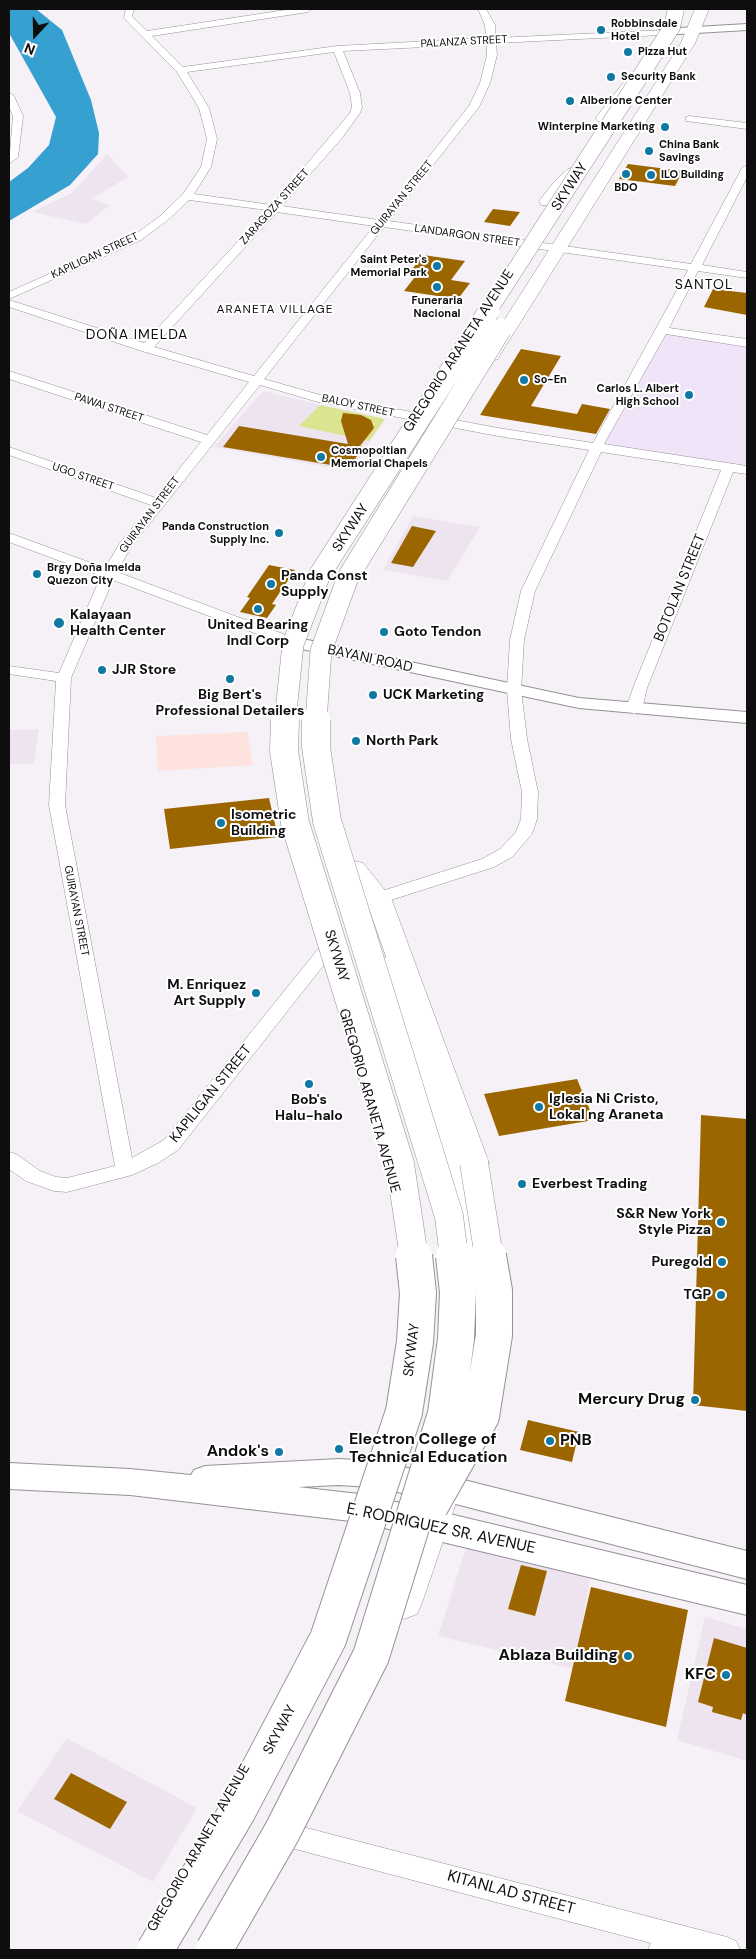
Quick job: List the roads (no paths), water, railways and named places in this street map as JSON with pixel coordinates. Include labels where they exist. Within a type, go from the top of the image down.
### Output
[{"type":"main road","name":"GREGORIO ARANETA AVENUE","points":[[138,1950],[226,1807],[317,1634],[392,1411],[405,1343],[402,1226],[392,1171],[287,826],[279,752],[280,701],[289,641],[315,574],[635,78],[662,32],[672,9]]},
{"type":"main road","name":"SKYWAY","points":[[155,1950],[237,1812],[328,1639],[404,1412],[415,1342],[418,1293],[411,1224],[400,1164],[295,823],[284,751],[286,699],[293,644],[320,574],[442,388],[663,41],[672,26],[676,9]]},
{"type":"main road","name":"GREGORIO ARANETA AVENUE","points":[[374,906],[354,869],[339,819],[328,748],[325,698],[327,650],[353,579],[697,16]]},
{"type":"main road","name":"SKYWAY","points":[[214,1950],[282,1832],[371,1656],[446,1414],[456,1339],[458,1292],[449,1216],[327,820],[316,748],[316,698],[321,651],[348,577],[688,27],[697,16]]},
{"type":"main road","points":[[442,388],[496,280],[603,118],[635,78]]},
{"type":"main road","points":[[547,202],[574,172]]},
{"type":"main road","points":[[374,906],[474,1163],[494,1291],[494,1335],[481,1416],[405,1551]]},
{"type":"main road","points":[[229,1950],[295,1837],[384,1661],[433,1524],[444,1488],[461,1415],[470,1338],[471,1291],[464,1213],[454,1165],[374,906]]},
{"type":"main road","name":"E. RODRIGUEZ SR. AVENUE","points":[[130,1482],[338,1472],[371,1474],[444,1488],[747,1565]]},
{"type":"main road","name":"E. RODRIGUEZ SR. AVENUE","points":[[9,1476],[130,1482],[359,1508],[433,1524],[747,1600]]},
{"type":"street","name":"KAPILIGAN STREET","points":[[9,296],[138,238],[164,218],[187,196],[206,167],[212,139],[204,108],[181,70],[127,16],[130,9]]},
{"type":"street","points":[[146,34],[308,9]]},
{"type":"street","name":"GUIRAYAN STREET","points":[[125,1170],[57,805],[64,678],[109,574],[125,546],[474,107],[489,70],[490,25],[482,9]]},
{"type":"street","name":"PALANZA STREET","points":[[181,70],[337,49],[662,32],[697,16],[747,27]]},
{"type":"street","name":"ZARAGOZA STREET","points":[[146,348],[275,208],[338,136],[355,113],[357,107],[355,93],[337,49]]},
{"type":"street","points":[[9,96],[18,116],[13,157],[9,161]]},
{"type":"street","points":[[689,119],[747,126]]},
{"type":"street","points":[[374,906],[488,863],[506,852],[524,834],[529,819],[530,792],[519,739],[514,690],[517,640],[528,591],[596,448],[662,330],[747,168]]},
{"type":"street","name":"LANDARGON STREET","points":[[187,196],[747,275]]},
{"type":"street","name":"BALOY STREET","points":[[9,304],[146,348],[318,398],[448,424],[728,469],[747,470]]},
{"type":"street","points":[[662,330],[747,343]]},
{"type":"street","name":"PAWAI STREET","points":[[9,375],[210,440]]},
{"type":"street","name":"UGO STREET","points":[[9,451],[158,503]]},
{"type":"street","name":"BOTOLAN STREET","points":[[634,709],[640,688],[728,469]]},
{"type":"street","name":"BAYANI ROAD","points":[[9,538],[289,641],[579,703],[747,718]]},
{"type":"street","points":[[9,670],[64,678]]},
{"type":"street","name":"KAPILIGAN STREET","points":[[9,1159],[33,1176],[54,1184],[67,1186],[125,1170],[151,1158],[171,1144],[325,952]]},
{"type":"street","name":"KITANLAD STREET","points":[[295,1837],[664,1942],[727,1950]]},
{"type":"water","points":[[9,9],[36,9],[62,30],[91,100],[99,133],[98,154],[70,185],[9,221],[9,182],[28,168],[49,145],[56,117],[9,33]]},
{"type":"place","name":"Robbinsdale Hotel","points":[[601,30]]},
{"type":"place","name":"Pizza Hut","points":[[628,52]]},
{"type":"place","name":"Security Bank","points":[[611,77]]},
{"type":"place","name":"Alberione Center","points":[[570,101]]},
{"type":"place","name":"Winterpine Marketing","points":[[665,127]]},
{"type":"place","name":"China Bank Savings","points":[[649,151]]},
{"type":"place","name":"BDO","points":[[626,174]]},
{"type":"place","name":"ILO Building","points":[[651,175]]},
{"type":"place","name":"Saint Peter's Memorial Park","points":[[437,266]]},
{"type":"place","name":"Funeraria Nacional","points":[[437,287]]},
{"type":"place","name":"So-En","points":[[524,380]]},
{"type":"place","name":"Carlos L. Albert High School","points":[[689,395]]},
{"type":"place","name":"Cosmopoltian Memorial Chapels","points":[[321,457]]},
{"type":"place","name":"Panda Construction Supply Inc.","points":[[279,533]]},
{"type":"place","name":"Brgy Doña Imelda Quezon City","points":[[37,574]]},
{"type":"place","name":"Panda Const Supply","points":[[271,584]]},
{"type":"place","name":"United Bearing Indl Corp","points":[[258,609]]},
{"type":"place","name":"Kalayaan Health Center","points":[[59,623]]},
{"type":"place","name":"Goto Tendon","points":[[384,632]]},
{"type":"place","name":"JJR Store","points":[[102,670]]},
{"type":"place","name":"Big Bert's Professional Detailers","points":[[230,679]]},
{"type":"place","name":"UCK Marketing","points":[[373,695]]},
{"type":"place","name":"North Park","points":[[356,741]]},
{"type":"place","name":"Isometric Building","points":[[221,823]]},
{"type":"place","name":"M. Enriquez Art Supply","points":[[256,993]]},
{"type":"place","name":"Bob's Halu-halo","points":[[309,1084]]},
{"type":"place","name":"Iglesia Ni Cristo, Lokal ng Araneta","points":[[539,1107]]},
{"type":"place","name":"Everbest Trading","points":[[522,1184]]},
{"type":"place","name":"S&R New York Style Pizza","points":[[721,1222]]},
{"type":"place","name":"Puregold","points":[[722,1262]]},
{"type":"place","name":"TGP","points":[[721,1295]]},
{"type":"place","name":"Mercury Drug","points":[[695,1400]]},
{"type":"place","name":"PNB","points":[[550,1441]]},
{"type":"place","name":"Electron College of Technical Education","points":[[339,1449]]},
{"type":"place","name":"Andok's","points":[[279,1452]]},
{"type":"place","name":"Ablaza Building","points":[[628,1656]]},
{"type":"place","name":"KFC","points":[[726,1675]]},
{"type":"district","name":"SANTOL","points":[[704,285]]},
{"type":"district","name":"ARANETA VILLAGE","points":[[275,310]]},
{"type":"district","name":"DOÑA IMELDA","points":[[137,335]]}]
